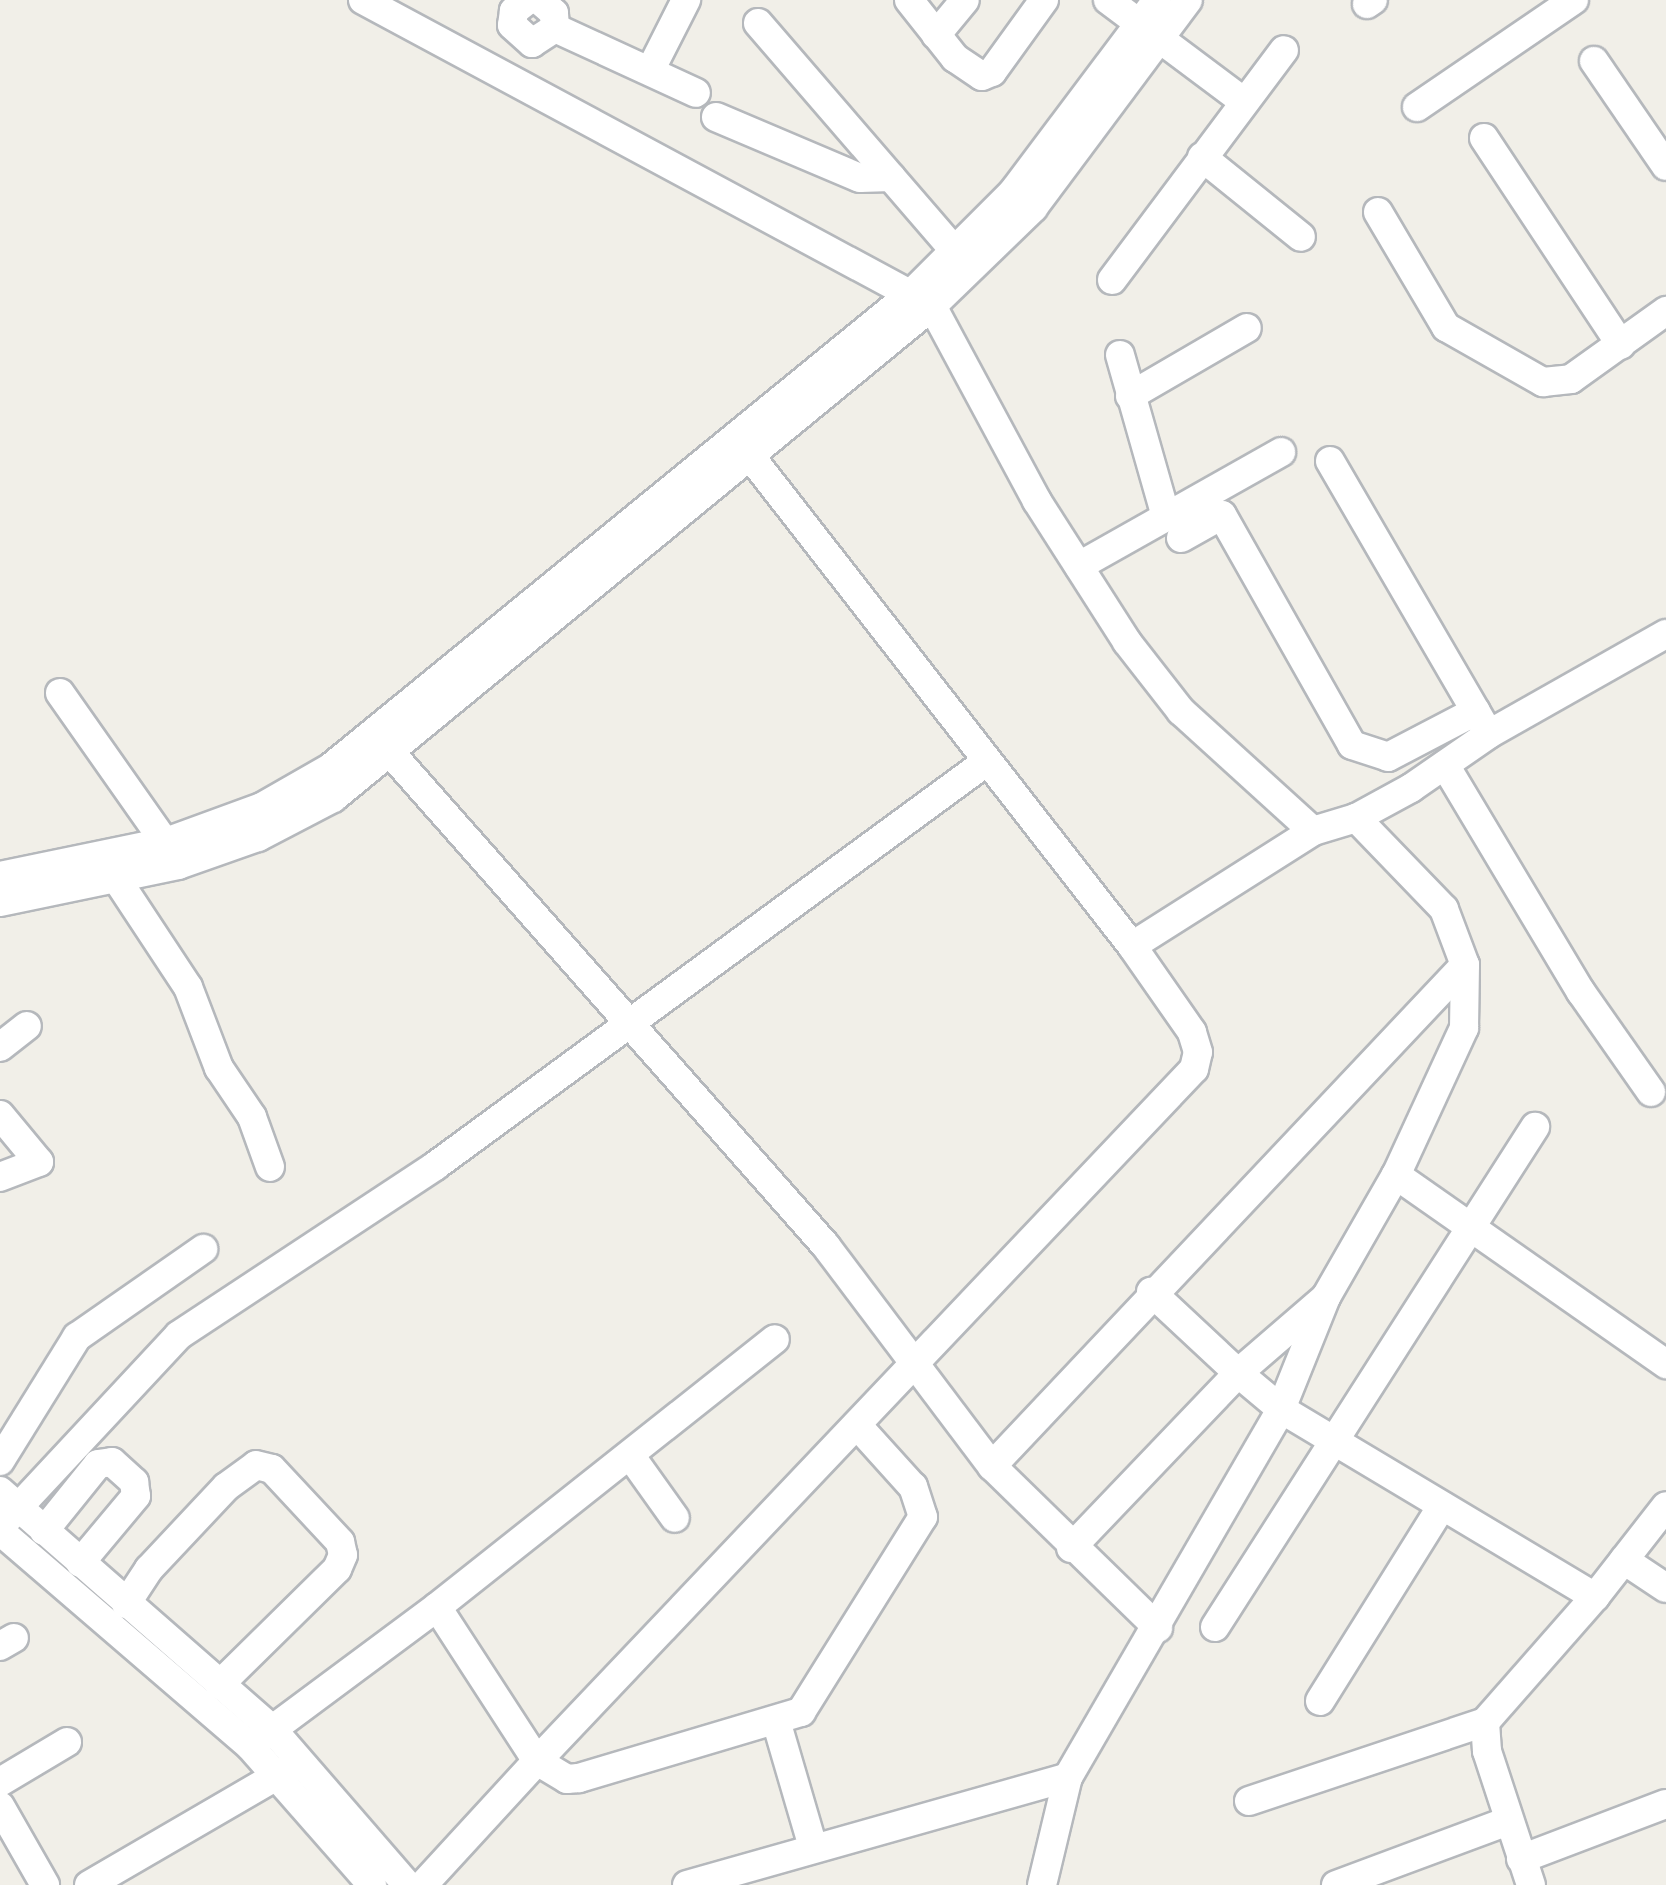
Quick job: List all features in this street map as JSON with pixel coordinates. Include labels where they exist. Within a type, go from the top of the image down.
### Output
[{"type":"street","points":[[364,0],[923,299],[1080,566],[1181,711],[1313,831]]},
{"type":"street","points":[[650,72],[686,0]]},
{"type":"street","points":[[909,0],[974,76],[988,75],[1044,0]]},
{"type":"street","points":[[936,36],[964,0]]},
{"type":"street","points":[[1108,0],[1153,19],[1243,101]]},
{"type":"street","points":[[0,902],[118,881],[262,808],[330,768],[923,299],[1023,200],[1153,19],[1188,0]]},
{"type":"street","points":[[1417,106],[1574,0]]},
{"type":"street","points":[[508,74],[524,41],[539,43],[534,5]]},
{"type":"street","points":[[534,5],[650,72],[696,93]]},
{"type":"street","points":[[758,22],[955,251]]},
{"type":"street","points":[[1112,280],[1284,50]]},
{"type":"street","points":[[1594,61],[1666,166]]},
{"type":"street","points":[[716,117],[860,178],[891,177]]},
{"type":"street","points":[[1484,138],[1621,345]]},
{"type":"street","points":[[1202,157],[1302,237]]},
{"type":"street","points":[[1378,212],[1431,309],[1462,340],[1555,383],[1621,345],[1666,311]]},
{"type":"street","points":[[923,299],[955,251],[997,226]]},
{"type":"street","points":[[1130,396],[1247,328]]},
{"type":"street","points":[[1120,356],[1167,526]]},
{"type":"street","points":[[0,876],[173,853],[309,814],[389,752],[742,444]]},
{"type":"street","points":[[423,1885],[911,1364],[1194,1069],[1198,1052],[1192,1032],[1132,946],[742,444]]},
{"type":"street","points":[[1167,526],[1281,452]]},
{"type":"street","points":[[1330,461],[1482,723]]},
{"type":"street","points":[[1080,566],[1126,540],[1167,526],[1222,515],[1352,745],[1388,757],[1482,723],[1666,634]]},
{"type":"street","points":[[60,693],[173,853]]},
{"type":"street","points":[[1132,946],[1313,831],[1360,816],[1411,788],[1445,765],[1482,723]]},
{"type":"street","points":[[389,752],[826,1246],[911,1364],[992,1466],[1071,1548],[1158,1628]]},
{"type":"street","points":[[4,1514],[178,1335],[434,1166],[986,762]]},
{"type":"street","points":[[1445,765],[1581,992],[1651,1092]]},
{"type":"street","points":[[1042,1885],[1068,1777],[1158,1628],[1281,1409],[1326,1297],[1396,1174],[1464,1028],[1465,965],[1444,909],[1360,816]]},
{"type":"street","points":[[118,881],[188,987],[219,1068],[252,1117],[270,1166]]},
{"type":"street","points":[[992,1466],[1151,1292],[1465,965]]},
{"type":"street","points":[[0,1047],[27,1026]]},
{"type":"street","points":[[0,1115],[39,1162],[0,1177]]},
{"type":"street","points":[[1215,1628],[1535,1127]]},
{"type":"street","points":[[1396,1174],[1472,1222],[1666,1364]]},
{"type":"street","points":[[0,1461],[77,1337],[203,1248]]},
{"type":"street","points":[[1151,1292],[1281,1409],[1595,1598]]},
{"type":"street","points":[[1071,1548],[1238,1373],[1326,1297]]},
{"type":"street","points":[[261,1737],[437,1607],[775,1339]]},
{"type":"street","points":[[437,1607],[537,1762],[567,1779],[777,1724],[815,1696],[924,1517],[913,1487],[857,1425]]},
{"type":"street","points":[[630,1455],[675,1518]]},
{"type":"street","points":[[44,1531],[98,1464],[112,1462],[134,1482],[136,1496],[80,1562]]},
{"type":"street","points":[[126,1604],[149,1569],[226,1487],[256,1465],[272,1469],[340,1542],[343,1555],[338,1569],[219,1685]]},
{"type":"street","points":[[1320,1701],[1442,1506]]},
{"type":"street","points":[[1249,1801],[1485,1722],[1595,1598],[1666,1506]]},
{"type":"street","points":[[4,1514],[44,1531],[80,1562],[219,1685],[261,1737]]},
{"type":"street","points":[[4,1514],[261,1737],[407,1885]]},
{"type":"street","points":[[1624,1560],[1666,1588]]},
{"type":"street","points":[[1485,1722],[1508,1821],[1526,1872],[1666,1804]]},
{"type":"street","points":[[777,1724],[812,1844]]},
{"type":"street","points":[[0,1782],[67,1742]]},
{"type":"street","points":[[89,1885],[291,1768]]},
{"type":"street","points":[[291,1768],[372,1885]]},
{"type":"street","points":[[686,1885],[762,1874],[812,1844],[1068,1777]]},
{"type":"street","points":[[0,1806],[44,1885]]},
{"type":"street","points":[[1336,1885],[1508,1821]]}]
